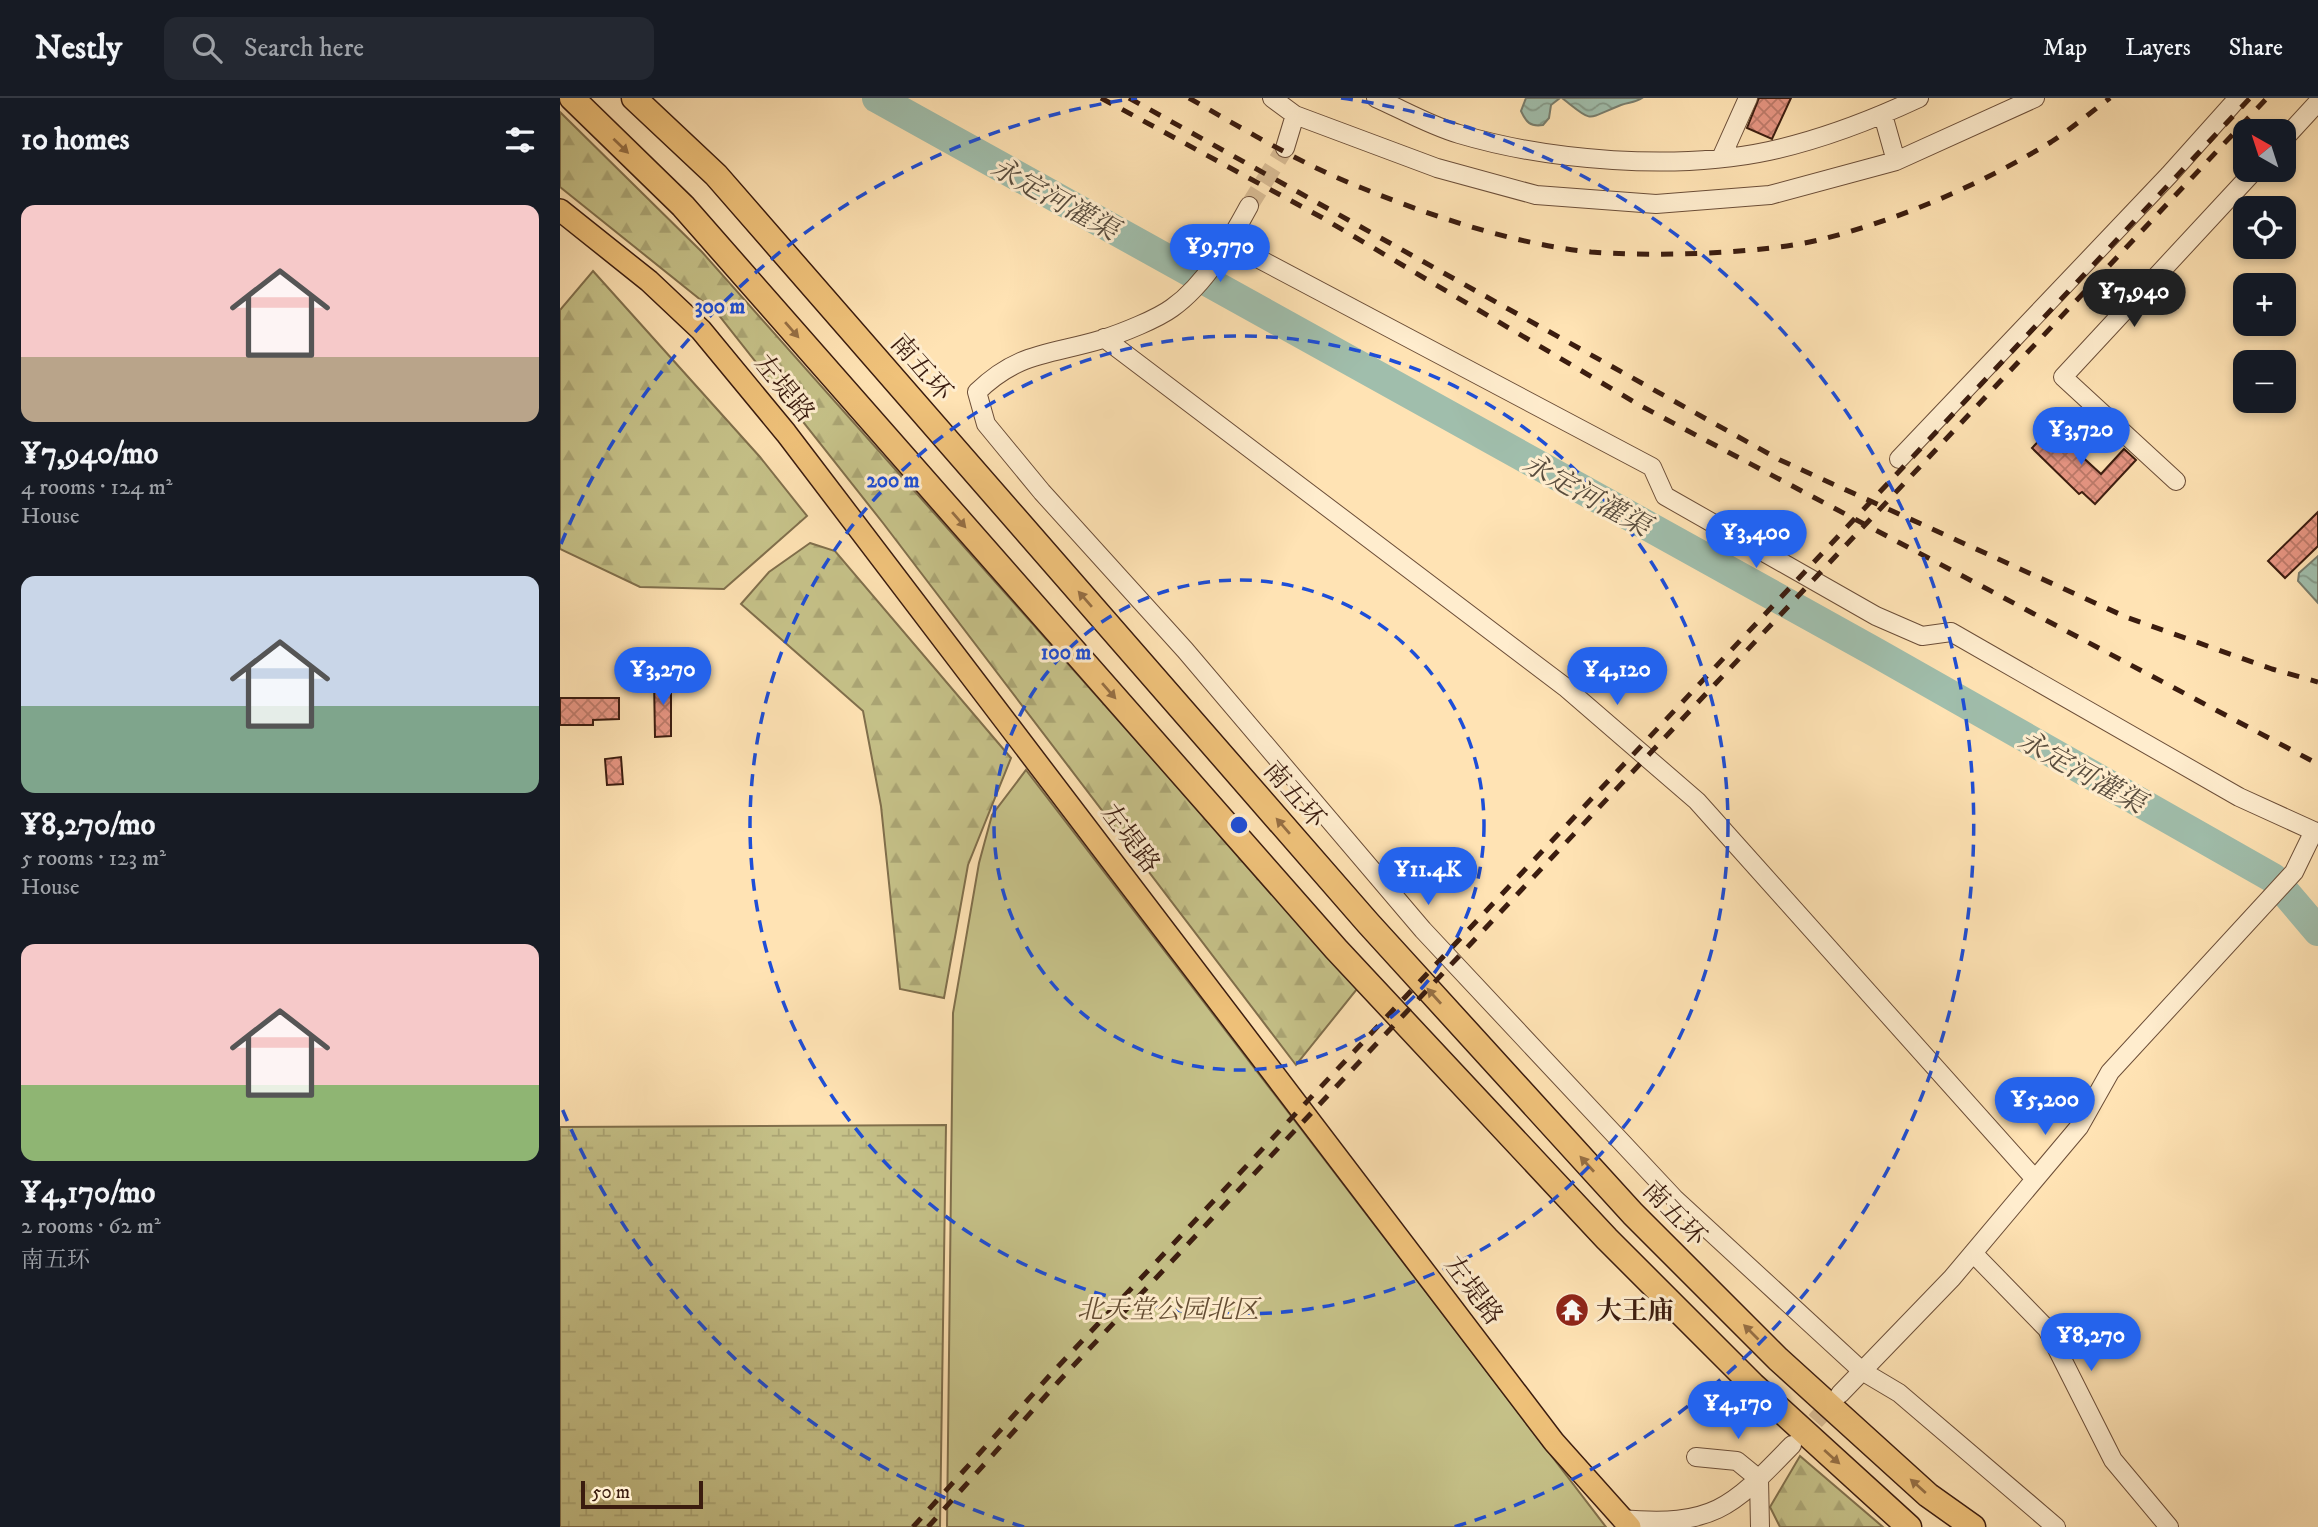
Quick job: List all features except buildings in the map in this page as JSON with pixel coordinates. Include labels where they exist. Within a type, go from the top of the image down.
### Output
[{"type":"highway","points":[[572,98],[683,206],[1336,949],[1607,1239],[1753,1385],[1909,1527]]},
{"type":"highway","name":"南五环","points":[[634,98],[716,175],[1359,913],[1633,1214],[1778,1359],[1928,1494],[1973,1527]]},
{"type":"main road","name":"左堤路","points":[[560,210],[649,281],[701,330],[786,433],[1546,1431],[1625,1523]]},
{"type":"street","points":[[1272,98],[1295,115],[1437,168],[1536,194],[1656,204],[1770,195],[1896,161],[2035,98]]},
{"type":"street","points":[[1376,98],[1458,134],[1554,154],[1658,162],[1768,151],[1883,115],[1919,98]]},
{"type":"street","points":[[1722,156],[1748,98]]},
{"type":"street","points":[[1899,458],[2169,175],[2238,98]]},
{"type":"street","points":[[2296,126],[2318,102]]},
{"type":"street","points":[[1285,148],[1295,115]]},
{"type":"street","points":[[1883,115],[1896,161]]},
{"type":"street","points":[[2176,481],[2063,377],[2244,182]]},
{"type":"street","points":[[1249,206],[1228,244],[1183,300],[1169,311],[1104,338],[1036,354],[997,372],[977,392],[986,424],[1051,502],[1185,650],[1423,930],[1674,1198],[1862,1371],[1899,1393],[2056,1527]]},
{"type":"street","points":[[1228,244],[1652,467],[1665,496],[1876,616],[1922,636],[1951,632],[2239,797],[2316,832],[2294,872],[2110,1072],[2079,1127],[1973,1253],[1840,1394]]},
{"type":"street","points":[[1104,338],[1565,687],[1697,801],[2035,1179]]},
{"type":"street","points":[[1973,1253],[2047,1329],[2113,1460],[2169,1527]]},
{"type":"street","points":[[1625,1523],[1681,1521],[1707,1515],[1744,1495],[1793,1445]]},
{"type":"street","points":[[1696,1457],[1737,1461],[1759,1479],[1760,1527]]},
{"type":"green space","points":[[560,112],[702,252],[1357,989],[1296,1065],[883,523],[717,313],[560,187]]},
{"type":"green space","points":[[593,271],[760,457],[807,516],[724,589],[640,587],[560,549],[560,310]]},
{"type":"green space","points":[[810,543],[835,551],[1011,758],[968,865],[944,998],[900,989],[881,806],[863,711],[741,604],[769,572]]},
{"type":"green space","name":"北天堂公园北区","points":[[1026,770],[1606,1527],[947,1527],[953,1013],[979,863],[992,815]]},
{"type":"green space","points":[[946,1125],[940,1527],[560,1527],[560,1127]]},
{"type":"green space","points":[[1800,1456],[1883,1527],[1780,1527],[1770,1507]]},
{"type":"water","points":[[1526,98],[1560,98],[1551,105],[1549,118],[1543,125],[1535,125],[1529,123],[1521,111]]},
{"type":"water","points":[[1562,98],[1642,98],[1590,117]]},
{"type":"water","points":[[2318,556],[2318,603],[2298,581],[2299,573]]},
{"type":"waterway","name":"永定河灌渠","points":[[877,98],[1875,652],[2273,878],[2318,931]]},
{"type":"tunnel","points":[[1249,206],[1285,148]]},
{"type":"tunnel","points":[[1797,1441],[1837,1397]]},
{"type":"railway","points":[[1101,98],[1321,217],[1641,406],[2318,764]]},
{"type":"railway","points":[[1129,98],[1780,460],[2126,617],[2272,669],[2318,682]]},
{"type":"railway","points":[[1189,98],[1318,169],[1389,199],[1446,219],[1533,243],[1591,252],[1645,254],[1770,248],[1823,239],[1882,221],[1940,199],[2025,157],[2058,137],[2110,98]]},
{"type":"railway","points":[[913,1527],[1051,1374],[2250,98]]},
{"type":"railway","points":[[928,1527],[1059,1381],[2267,98]]},
{"type":"place","name":"大王庙","points":[[1572,1310]]}]
